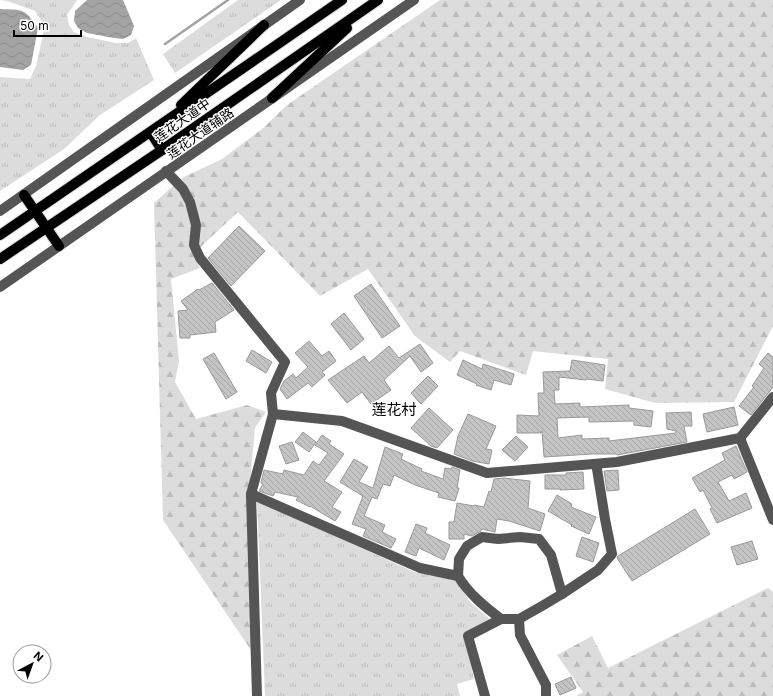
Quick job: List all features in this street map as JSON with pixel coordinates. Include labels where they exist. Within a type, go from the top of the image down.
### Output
[{"type":"main road","name":"莲花大道中","points":[[0,235],[342,0]]},
{"type":"main road","points":[[272,98],[375,2]]},
{"type":"main road","name":"莲花大道中","points":[[0,259],[162,150],[375,2]]},
{"type":"main road","points":[[159,126],[264,25]]},
{"type":"main road","points":[[150,133],[162,150]]},
{"type":"main road","points":[[24,195],[59,246]]},
{"type":"street","points":[[0,211],[300,0]]},
{"type":"street","name":"莲花大道辅路","points":[[0,287],[414,0]]},
{"type":"street","points":[[166,171],[182,189],[190,202],[196,225],[194,245],[200,258],[285,362],[272,393],[273,414],[251,494],[257,696]]},
{"type":"street","points":[[273,414],[342,420],[487,473],[617,462],[740,438],[773,397]]},
{"type":"street","points":[[740,438],[773,520]]},
{"type":"street","points":[[485,696],[468,636],[501,619],[518,619],[542,606],[598,570],[612,554],[597,469]]},
{"type":"street","points":[[251,494],[420,568],[458,576]]},
{"type":"street","points":[[501,619],[486,608],[465,588],[458,576],[459,559],[467,546],[482,537],[498,539],[520,537],[539,539],[552,555],[562,594]]},
{"type":"street","points":[[518,619],[520,635],[546,685],[546,696]]},
{"type":"green space","points":[[0,0],[77,0],[67,15],[69,25],[74,32],[87,37],[116,43],[128,43],[136,38],[154,80],[100,115],[64,149],[0,191],[0,77],[30,79],[36,66],[45,26],[35,11]]},
{"type":"green space","points":[[238,0],[281,0],[175,73],[163,54]]},
{"type":"green space","points":[[440,0],[773,0],[773,326],[734,402],[655,403],[605,389],[608,359],[533,351],[526,375],[460,351],[450,362],[415,336],[368,269],[320,296],[238,212],[193,254],[200,268],[171,279],[179,361],[175,382],[196,419],[247,405],[266,412],[255,428],[249,492],[251,650],[163,520],[154,203],[182,178],[222,159],[262,129],[287,105]]},
{"type":"green space","points":[[257,500],[414,572],[456,580],[470,602],[490,619],[464,634],[474,679],[457,684],[460,696],[265,696]]},
{"type":"green space","points":[[768,588],[773,592],[773,696],[576,696],[583,692],[557,655],[592,636],[608,668]]},
{"type":"water","points":[[87,0],[123,0],[134,26],[131,35],[123,39],[114,38],[87,33],[78,28],[74,21],[75,11]]},
{"type":"water","points":[[0,9],[23,11],[30,17],[38,28],[31,65],[23,70],[0,67]]},
{"type":"building","points":[[239,226],[265,251],[231,286],[208,258]]},
{"type":"building","points":[[212,283],[234,310],[215,322],[216,332],[190,335],[190,338],[180,338],[178,311],[188,310],[181,301],[198,289],[199,290]]},
{"type":"building","points":[[371,284],[400,326],[382,338],[354,296]]},
{"type":"building","points":[[344,313],[364,339],[351,350],[331,324]]},
{"type":"building","points":[[309,341],[322,356],[329,351],[336,361],[322,372],[325,375],[312,387],[308,383],[287,399],[280,389],[284,381],[293,374],[296,378],[308,367],[295,353]]},
{"type":"building","points":[[420,344],[433,363],[421,372],[410,356],[384,380],[391,390],[371,404],[362,392],[347,403],[328,380],[364,356],[369,363],[389,346],[399,358]]},
{"type":"building","points":[[252,350],[272,362],[266,373],[246,361]]},
{"type":"building","points":[[214,353],[237,392],[226,399],[203,359]]},
{"type":"building","points":[[768,353],[773,357],[773,387],[751,415],[739,406],[754,387],[752,386],[764,368],[759,364]]},
{"type":"building","points":[[463,360],[482,369],[483,364],[514,374],[511,385],[494,380],[491,390],[476,385],[477,384],[457,375]]},
{"type":"building","points":[[572,360],[605,365],[603,381],[559,377],[559,390],[554,390],[555,404],[580,403],[580,407],[629,405],[629,408],[653,411],[651,427],[634,425],[634,421],[589,422],[589,417],[557,418],[558,438],[582,435],[582,439],[609,438],[609,441],[676,433],[676,431],[667,429],[666,413],[691,412],[692,426],[684,426],[687,442],[617,455],[592,454],[544,457],[542,431],[541,433],[517,433],[517,415],[539,416],[538,393],[544,393],[543,372],[570,371]]},
{"type":"building","points":[[428,376],[438,386],[421,404],[411,393]]},
{"type":"building","points":[[734,407],[738,425],[707,432],[703,414]]},
{"type":"building","points":[[429,408],[453,430],[437,448],[431,446],[411,428]]},
{"type":"building","points":[[468,414],[496,426],[486,449],[492,450],[489,464],[472,461],[454,454],[458,436]]},
{"type":"building","points":[[303,432],[316,442],[309,452],[295,442]]},
{"type":"building","points":[[322,435],[331,441],[329,444],[344,454],[324,481],[342,492],[332,507],[341,512],[335,521],[310,506],[296,500],[298,497],[275,492],[273,496],[259,491],[263,484],[261,483],[264,470],[283,474],[284,470],[304,475],[313,461],[319,465],[328,453],[315,445]]},
{"type":"building","points":[[516,436],[528,447],[515,461],[502,450]]},
{"type":"building","points":[[292,442],[299,460],[286,464],[279,446]]},
{"type":"building","points":[[736,446],[747,472],[734,479],[732,475],[718,482],[729,501],[746,493],[752,508],[717,523],[710,509],[712,508],[703,490],[700,492],[692,478],[725,460],[722,453]]},
{"type":"building","points":[[385,447],[403,454],[401,459],[422,469],[421,471],[443,479],[445,468],[451,469],[452,467],[460,470],[457,488],[459,488],[455,501],[438,497],[439,493],[415,485],[394,475],[390,486],[383,484],[377,499],[372,497],[364,516],[385,525],[382,532],[396,539],[391,548],[363,536],[366,529],[352,524],[363,496],[340,482],[354,459],[368,467],[359,482],[373,488]]},
{"type":"building","points":[[618,470],[619,490],[607,491],[604,471]]},
{"type":"building","points":[[583,472],[584,489],[545,489],[545,475],[566,475],[566,473]]},
{"type":"building","points":[[504,478],[530,481],[528,508],[545,514],[540,531],[509,521],[497,519],[495,532],[482,529],[472,536],[464,534],[464,539],[449,539],[449,522],[454,522],[457,503],[484,507],[489,491],[491,492],[494,479]]},
{"type":"building","points":[[557,495],[572,504],[571,507],[596,517],[589,534],[571,526],[572,525],[548,511]]},
{"type":"building","points":[[695,509],[710,534],[632,581],[617,558],[618,556]]},
{"type":"building","points":[[416,524],[427,528],[425,533],[450,545],[444,560],[419,548],[416,556],[405,552]]},
{"type":"building","points":[[582,537],[599,543],[593,562],[576,556]]},
{"type":"building","points":[[752,541],[758,559],[737,565],[731,547]]},
{"type":"building","points":[[571,677],[576,688],[560,695],[555,684]]},
{"type":"waterway","points":[[165,44],[228,0]]},
{"type":"district","name":"莲花村","points":[[394,410]]}]
